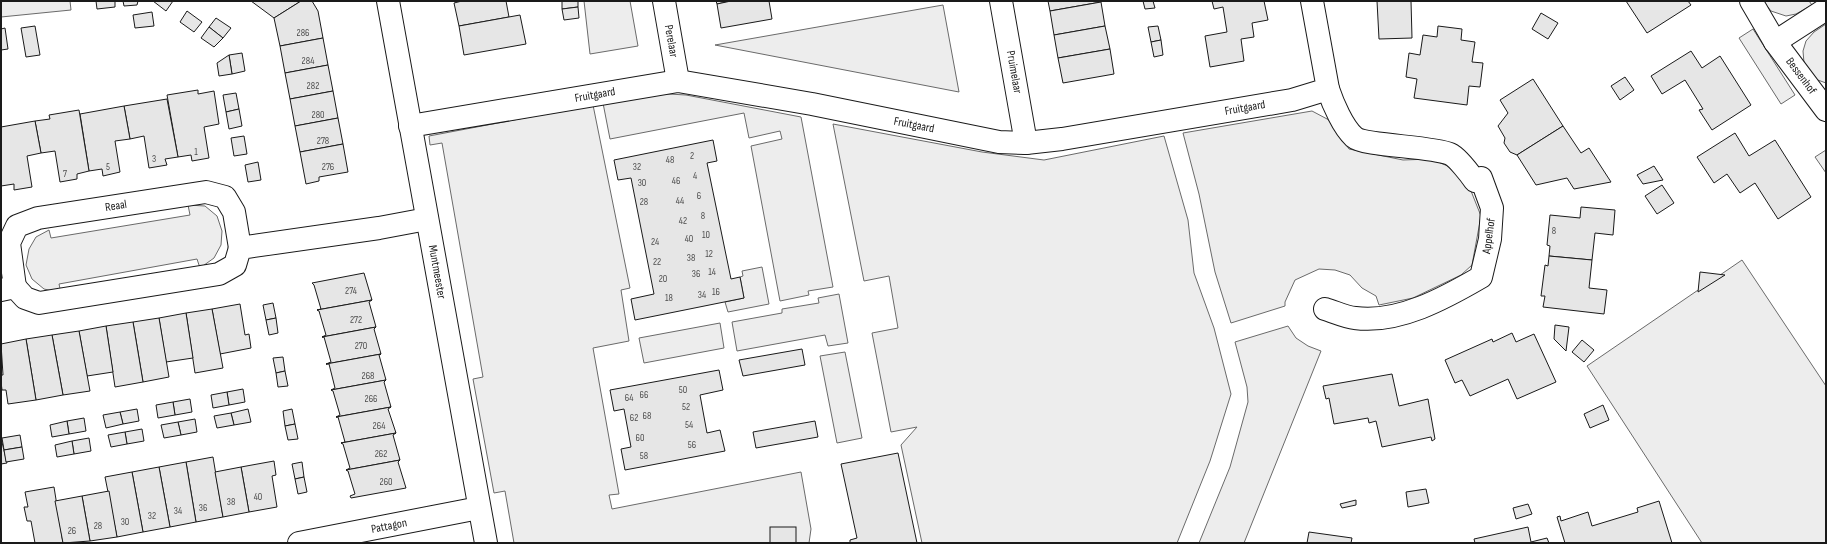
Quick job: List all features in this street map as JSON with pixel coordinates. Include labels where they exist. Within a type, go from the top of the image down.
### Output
[{"type":"street","name":"Muntmeester","points":[[388,1],[486,543]]},
{"type":"street","name":"Perelaar","points":[[664,1],[678,81]]},
{"type":"street","name":"Pruimelaar","points":[[1001,1],[1026,143]]},
{"type":"street","points":[[1312,1],[1328,89]]},
{"type":"street","name":"Bessenhof","points":[[1751,1],[1775,42],[1826,110]]},
{"type":"street","points":[[1775,42],[1826,9]]},
{"type":"street","name":"Fruitgaard","points":[[410,126],[678,81],[812,104],[999,142],[1026,143],[1292,100],[1328,89]]},
{"type":"street","name":"Appelhof","points":[[1325,309],[1354,318],[1386,318],[1443,300],[1481,277],[1490,239],[1492,208],[1481,178],[1475,180],[1452,154],[1426,148],[1365,141],[1355,138],[1334,108],[1328,89]]},
{"type":"street","name":"Reaal","points":[[206,192],[224,197],[234,212],[240,248],[235,265],[219,274],[40,303],[24,298],[8,288],[9,243],[17,226],[38,218],[206,192]]},
{"type":"street","points":[[240,248],[379,228],[427,219]]},
{"type":"street","name":"Pattagon","points":[[299,543],[479,508]]},
{"type":"shaded area","points":[[1,1],[70,1],[71,10],[1,17]]},
{"type":"shaded area","points":[[584,1],[630,1],[638,46],[590,54]]},
{"type":"shaded area","points":[[1763,1],[1809,1],[1812,5],[1796,14],[1786,16],[1771,11]]},
{"type":"shaded area","points":[[943,5],[959,92],[715,45]]},
{"type":"shaded area","points":[[1826,24],[1826,83],[1815,79],[1804,63],[1803,51],[1806,41],[1814,32]]},
{"type":"shaded area","points":[[1753,29],[1795,95],[1781,104],[1739,38]]},
{"type":"shaded area","points":[[646,95],[686,95],[801,117],[833,287],[808,291],[809,295],[780,301],[751,146],[782,139],[780,131],[749,138],[744,113],[610,139],[603,103]]},
{"type":"shaded area","points":[[593,105],[630,288],[621,290],[629,341],[593,348],[619,494],[609,495],[612,509],[801,472],[811,529],[809,543],[514,543],[505,491],[494,493],[473,379],[483,377],[442,143],[430,145],[429,136]]},
{"type":"shaded area","points":[[1312,111],[1329,120],[1349,149],[1403,160],[1431,159],[1450,167],[1469,186],[1481,216],[1472,265],[1461,275],[1413,298],[1379,305],[1376,296],[1362,288],[1350,275],[1335,270],[1319,269],[1295,280],[1285,302],[1285,306],[1231,323],[1215,272],[1199,194],[1183,133]]},
{"type":"shaded area","points":[[833,124],[982,152],[1044,160],[1164,136],[1188,220],[1194,273],[1214,328],[1231,394],[1210,461],[1177,543],[922,543],[901,445],[917,427],[891,432],[872,333],[898,328],[889,276],[864,281]]},
{"type":"shaded area","points":[[1826,150],[1826,173],[1815,157]]},
{"type":"shaded area","points":[[188,205],[205,206],[217,216],[222,231],[221,245],[214,258],[200,268],[197,259],[59,284],[61,293],[44,289],[32,279],[26,265],[29,249],[36,237],[49,230],[51,238],[190,215]]},
{"type":"shaded area","points":[[1742,260],[1826,386],[1826,543],[1702,543],[1587,366]]},
{"type":"shaded area","points":[[762,267],[769,304],[728,312],[725,302],[744,298],[740,277],[743,276],[742,271]]},
{"type":"shaded area","points":[[839,294],[848,343],[828,346],[825,335],[737,351],[732,322],[782,313],[782,309],[819,303],[818,298]]},
{"type":"shaded area","points":[[720,323],[724,348],[644,363],[639,338]]},
{"type":"shaded area","points":[[1288,326],[1296,338],[1308,346],[1321,351],[1244,543],[1199,543],[1230,467],[1248,402],[1247,387],[1235,342]]},
{"type":"shaded area","points":[[845,352],[862,438],[837,443],[820,356]]},
{"type":"building","points":[[96,1],[115,1],[115,7],[97,9]]},
{"type":"building","points":[[123,1],[138,1],[137,5],[124,6]]},
{"type":"building","points":[[153,1],[173,1],[166,11]]},
{"type":"building","points":[[251,1],[301,1],[274,18]]},
{"type":"building","points":[[301,1],[312,1],[318,11],[323,38],[280,46],[274,18]]},
{"type":"building","points":[[462,1],[506,1],[509,17],[459,26],[454,3]]},
{"type":"building","points":[[562,1],[578,1],[578,7],[562,9]]},
{"type":"building","points":[[716,1],[731,1],[717,4]]},
{"type":"building","points":[[731,1],[769,1],[772,19],[721,28],[717,4]]},
{"type":"building","points":[[1048,1],[1101,1],[1101,2],[1050,11]]},
{"type":"building","points":[[1143,1],[1153,1],[1155,8],[1145,9]]},
{"type":"building","points":[[1212,1],[1264,1],[1268,20],[1252,23],[1254,37],[1241,39],[1244,61],[1210,67],[1205,36],[1227,32],[1223,7],[1214,9]]},
{"type":"building","points":[[1377,1],[1411,1],[1412,38],[1379,39]]},
{"type":"building","points":[[1626,1],[1688,1],[1691,5],[1647,33]]},
{"type":"building","points":[[1101,2],[1105,26],[1054,35],[1050,11]]},
{"type":"building","points":[[578,7],[579,18],[564,20],[562,9]]},
{"type":"building","points":[[187,11],[202,22],[194,32],[180,22]]},
{"type":"building","points":[[152,12],[154,26],[135,28],[133,15]]},
{"type":"building","points":[[1541,13],[1558,23],[1548,39],[1532,29]]},
{"type":"building","points":[[520,15],[526,44],[464,55],[459,26]]},
{"type":"building","points":[[216,18],[231,28],[223,38],[209,27]]},
{"type":"building","points":[[35,26],[40,55],[26,57],[21,28]]},
{"type":"building","points":[[1105,26],[1110,49],[1058,58],[1054,35]]},
{"type":"building","points":[[1158,26],[1161,40],[1151,42],[1148,27]]},
{"type":"building","points":[[1438,26],[1462,29],[1461,40],[1475,42],[1472,62],[1483,63],[1480,87],[1469,86],[1467,105],[1414,98],[1417,79],[1406,77],[1409,53],[1420,55],[1423,35],[1437,37]]},
{"type":"building","points":[[209,27],[223,38],[214,47],[201,38]]},
{"type":"building","points":[[5,28],[8,49],[1,50],[1,29]]},
{"type":"building","points":[[323,38],[328,65],[285,73],[280,46]]},
{"type":"building","points":[[1161,40],[1163,55],[1154,57],[1151,42]]},
{"type":"building","points":[[1110,49],[1114,74],[1063,83],[1058,58]]},
{"type":"building","points":[[1691,51],[1702,68],[1720,56],[1751,105],[1712,130],[1699,110],[1703,109],[1685,80],[1662,94],[1651,76]]},
{"type":"building","points":[[242,53],[245,71],[232,74],[229,55]]},
{"type":"building","points":[[229,55],[232,74],[219,76],[217,63]]},
{"type":"building","points":[[328,65],[333,91],[290,99],[285,73]]},
{"type":"building","points":[[1625,77],[1634,90],[1620,100],[1611,86]]},
{"type":"building","points":[[1533,79],[1563,126],[1517,155],[1510,152],[1504,143],[1505,138],[1498,126],[1508,113],[1500,100]]},
{"type":"building","points":[[198,90],[198,94],[214,91],[219,124],[204,127],[209,158],[192,161],[191,155],[178,157],[167,95]]},
{"type":"building","points":[[333,91],[338,118],[295,126],[290,99]]},
{"type":"building","points":[[236,93],[239,109],[226,112],[223,95]]},
{"type":"building","points":[[167,99],[178,157],[165,159],[167,165],[149,168],[144,136],[130,139],[124,106]]},
{"type":"building","points":[[124,106],[130,139],[115,141],[120,172],[103,176],[102,169],[89,171],[80,114]]},
{"type":"building","points":[[239,109],[242,126],[229,129],[226,112]]},
{"type":"building","points":[[79,110],[89,171],[77,174],[77,179],[60,182],[55,151],[41,153],[35,121],[50,119],[49,115]]},
{"type":"building","points":[[338,118],[343,144],[300,152],[295,126]]},
{"type":"building","points":[[35,121],[41,153],[27,156],[32,187],[14,190],[14,184],[1,186],[1,127]]},
{"type":"building","points":[[1563,126],[1581,153],[1589,148],[1611,182],[1574,189],[1567,178],[1536,185],[1517,155]]},
{"type":"building","points":[[1735,133],[1749,156],[1775,140],[1811,197],[1778,219],[1755,183],[1740,193],[1727,174],[1714,183],[1697,157]]},
{"type":"building","points":[[244,136],[247,154],[234,156],[231,138]]},
{"type":"building","points":[[713,140],[717,161],[707,163],[731,279],[740,277],[744,298],[635,320],[631,299],[654,294],[631,178],[618,180],[614,160]]},
{"type":"building","points":[[343,144],[348,172],[319,177],[319,181],[306,184],[300,152]]},
{"type":"building","points":[[258,162],[261,180],[248,182],[245,165]]},
{"type":"building","points":[[1654,166],[1663,180],[1643,184],[1637,175]]},
{"type":"building","points":[[1662,185],[1674,203],[1657,214],[1645,196]]},
{"type":"building","points":[[1581,207],[1615,210],[1613,235],[1595,233],[1592,260],[1549,256],[1550,246],[1547,245],[1550,215],[1580,218]]},
{"type":"building","points":[[1549,256],[1592,260],[1589,288],[1607,290],[1604,314],[1543,307],[1545,296],[1541,296],[1545,265],[1548,266]]},
{"type":"building","points":[[1700,272],[1725,275],[1698,292]]},
{"type":"building","points":[[364,273],[372,300],[317,310],[321,309],[314,285],[312,283]]},
{"type":"building","points":[[372,300],[369,302],[376,327],[322,337],[326,335],[319,311],[317,310]]},
{"type":"building","points":[[273,303],[276,318],[266,320],[263,305]]},
{"type":"building","points":[[240,304],[245,335],[249,334],[251,348],[220,354],[212,309]]},
{"type":"building","points":[[212,309],[223,368],[195,373],[186,313]]},
{"type":"building","points":[[186,313],[193,358],[166,362],[159,318]]},
{"type":"building","points":[[159,318],[169,377],[143,382],[133,322]]},
{"type":"building","points":[[276,318],[278,333],[269,335],[266,320]]},
{"type":"building","points":[[133,322],[143,382],[115,387],[106,326]]},
{"type":"building","points":[[1555,325],[1569,327],[1566,351],[1554,339]]},
{"type":"building","points":[[106,326],[113,372],[87,376],[79,331]]},
{"type":"building","points":[[376,327],[374,329],[381,354],[326,364],[331,362],[324,337],[322,337]]},
{"type":"building","points":[[79,331],[90,391],[63,395],[52,335]]},
{"type":"building","points":[[1512,333],[1516,342],[1534,334],[1556,382],[1517,399],[1508,379],[1470,396],[1462,380],[1455,383],[1445,360],[1492,339],[1493,342]]},
{"type":"building","points":[[52,335],[63,395],[36,400],[26,339]]},
{"type":"building","points":[[26,339],[36,400],[8,404],[6,390],[2,390],[1,382],[1,375],[3,375],[1,344]]},
{"type":"building","points":[[1582,340],[1594,350],[1584,362],[1572,352]]},
{"type":"building","points":[[802,349],[805,365],[743,376],[739,360]]},
{"type":"building","points":[[381,354],[379,355],[386,380],[331,390],[335,388],[329,364],[326,364]]},
{"type":"building","points":[[283,357],[285,371],[276,373],[273,358]]},
{"type":"building","points":[[719,370],[723,390],[700,395],[707,433],[720,430],[725,451],[625,470],[621,449],[631,447],[624,409],[614,411],[610,390]]},
{"type":"building","points":[[285,371],[288,386],[278,387],[276,373]]},
{"type":"building","points":[[1392,374],[1399,406],[1428,399],[1435,439],[1432,441],[1431,437],[1382,447],[1376,421],[1369,423],[1368,418],[1334,424],[1329,398],[1326,399],[1323,386]]},
{"type":"building","points":[[386,380],[384,382],[391,407],[336,417],[340,415],[333,391],[331,390]]},
{"type":"building","points":[[243,389],[245,402],[229,405],[227,392]]},
{"type":"building","points":[[227,392],[229,405],[213,408],[211,395]]},
{"type":"building","points":[[190,399],[192,412],[175,415],[173,402]]},
{"type":"building","points":[[173,402],[175,415],[158,418],[156,405]]},
{"type":"building","points":[[1603,405],[1609,420],[1590,428],[1584,414]]},
{"type":"building","points":[[391,407],[388,409],[396,433],[341,443],[345,442],[338,417],[336,417]]},
{"type":"building","points":[[137,409],[139,421],[123,424],[120,412]]},
{"type":"building","points":[[248,409],[251,422],[234,425],[231,413]]},
{"type":"building","points":[[292,409],[295,424],[285,426],[283,411]]},
{"type":"building","points":[[120,412],[123,424],[106,428],[103,415]]},
{"type":"building","points":[[231,413],[234,425],[217,428],[214,416]]},
{"type":"building","points":[[84,418],[86,431],[69,434],[67,421]]},
{"type":"building","points":[[195,419],[197,432],[181,435],[178,422]]},
{"type":"building","points":[[67,421],[69,434],[52,437],[50,425]]},
{"type":"building","points":[[815,421],[818,437],[756,448],[753,432]]},
{"type":"building","points":[[178,422],[181,435],[164,438],[161,425]]},
{"type":"building","points":[[295,424],[298,439],[288,440],[285,426]]},
{"type":"building","points":[[142,429],[144,441],[127,444],[125,432]]},
{"type":"building","points":[[125,432],[127,444],[111,447],[108,435]]},
{"type":"building","points":[[396,433],[393,435],[400,460],[346,470],[350,468],[343,444],[341,443]]},
{"type":"building","points":[[20,435],[22,447],[4,450],[2,438]]},
{"type":"building","points":[[1,438],[7,463],[1,464]]},
{"type":"building","points":[[89,438],[91,451],[74,454],[72,441]]},
{"type":"building","points":[[72,441],[74,454],[57,457],[55,445]]},
{"type":"building","points":[[22,447],[24,459],[6,462],[4,450]]},
{"type":"building","points":[[898,453],[917,543],[850,543],[850,540],[857,538],[841,464]]},
{"type":"building","points":[[213,457],[223,517],[196,522],[186,462]]},
{"type":"building","points":[[400,460],[398,462],[406,488],[351,498],[350,496],[355,494],[348,471],[346,470]]},
{"type":"building","points":[[274,461],[276,475],[272,476],[277,507],[249,512],[241,467]]},
{"type":"building","points":[[186,462],[196,522],[170,527],[159,467]]},
{"type":"building","points":[[302,462],[304,477],[295,479],[292,464]]},
{"type":"building","points":[[159,467],[170,527],[143,532],[132,472]]},
{"type":"building","points":[[241,467],[249,512],[223,517],[215,472]]},
{"type":"building","points":[[132,472],[143,532],[117,537],[105,477]]},
{"type":"building","points":[[304,477],[307,492],[298,494],[295,479]]},
{"type":"building","points":[[54,487],[63,543],[35,543],[31,521],[27,521],[24,507],[28,507],[25,492]]},
{"type":"building","points":[[1426,489],[1429,503],[1408,507],[1406,492]]},
{"type":"building","points":[[109,491],[117,537],[90,541],[82,496]]},
{"type":"building","points":[[82,496],[90,541],[63,543],[55,501]]},
{"type":"building","points":[[1356,500],[1356,505],[1342,508],[1340,504]]},
{"type":"building","points":[[1659,501],[1672,543],[1565,543],[1557,517],[1560,516],[1561,521],[1588,512],[1592,526],[1638,512],[1637,508]]},
{"type":"building","points":[[1528,504],[1532,514],[1516,519],[1513,508]]},
{"type":"building","points":[[770,527],[796,527],[796,543],[770,543]]},
{"type":"building","points":[[1528,527],[1531,542],[1547,538],[1549,543],[1475,543],[1474,539]]},
{"type":"building","points":[[1309,532],[1352,538],[1351,543],[1307,543]]}]
